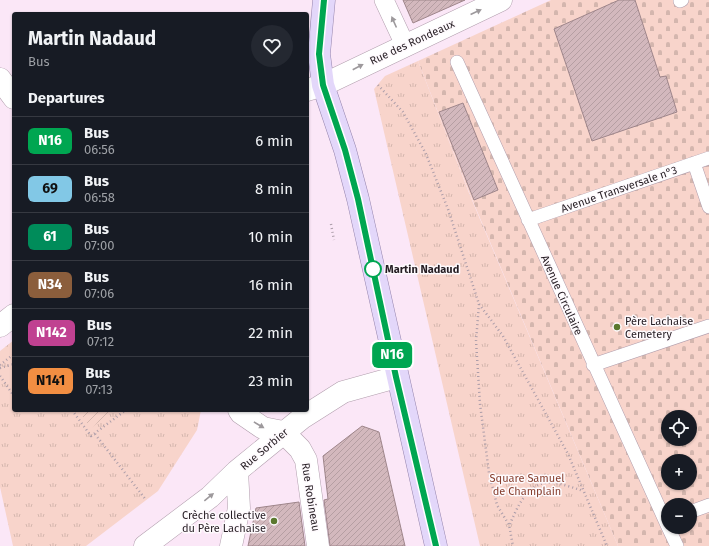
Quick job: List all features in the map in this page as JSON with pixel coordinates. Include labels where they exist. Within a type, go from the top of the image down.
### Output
[{"type":"main road","points":[[324,0],[315,88],[345,150],[358,199],[396,377],[436,546]]},
{"type":"street","points":[[384,0],[405,44]]},
{"type":"street","name":"Rue des Rondeaux","points":[[315,88],[405,44],[501,0]]},
{"type":"street","points":[[0,79],[12,95]]},
{"type":"street","points":[[0,326],[12,316]]},
{"type":"street","name":"Rue Sorbier","points":[[145,546],[210,497],[237,471],[302,418],[343,392],[396,377]]},
{"type":"street","points":[[240,412],[263,428],[283,432]]},
{"type":"street","name":"Rue Robineau","points":[[283,432],[300,449],[306,460],[318,546]]},
{"type":"street","points":[[231,546],[239,508],[237,471]]},
{"type":"lane","name":"Avenue Circulaire","points":[[457,62],[593,365],[661,510]]},
{"type":"lane","name":"Avenue Transversale n°3","points":[[528,220],[709,158]]},
{"type":"lane","points":[[694,163],[709,207]]},
{"type":"lane","points":[[593,365],[709,326]]},
{"type":"lane","points":[[697,509],[709,505]]},
{"type":"lane","name":"Avenue Circulaire","points":[[672,534],[677,546]]},
{"type":"path","points":[[378,84],[403,112],[426,154],[448,209],[479,304],[504,336],[568,454],[607,546]]},
{"type":"path","points":[[331,224],[334,240]]},
{"type":"path","points":[[479,304],[476,341],[480,404],[489,473],[497,505],[510,525],[513,546]]},
{"type":"path","points":[[0,367],[12,356]]},
{"type":"path","points":[[0,367],[12,364]]},
{"type":"path","points":[[0,376],[12,393]]},
{"type":"path","points":[[73,412],[91,436],[123,412]]},
{"type":"path","points":[[95,434],[146,500]]},
{"type":"path","points":[[510,525],[524,495],[538,485],[555,483],[583,491]]},
{"type":"green space","name":"Père Lachaise Cemetery","points":[[551,0],[709,0],[709,546],[618,546],[469,192],[418,61]]},
{"type":"green space","name":"Square Samuel de Champlain","points":[[418,61],[469,193],[618,546],[480,546],[374,89],[385,76]]},
{"type":"green space","points":[[12,342],[12,412],[201,412],[197,430],[158,491],[86,546],[13,546],[0,487],[0,351]]},
{"type":"green space","points":[[79,412],[111,412],[91,428]]},
{"type":"building","points":[[403,0],[465,0],[413,23]]},
{"type":"building","points":[[619,0],[635,0],[660,77],[666,76],[677,112],[592,141],[554,29]]},
{"type":"building","points":[[463,103],[498,190],[474,200],[439,112]]},
{"type":"building","points":[[362,426],[379,432],[405,546],[330,546],[324,500],[328,499],[323,456]]},
{"type":"building","name":"Crèche collective du Père Lachaise","points":[[299,502],[305,546],[248,546],[256,508]]},
{"type":"bus line","name":"N16","points":[[324,0],[319,54],[323,85],[345,150],[358,199],[396,377],[436,546]]},
{"type":"place","name":"Martin Nadaud","points":[[373,269]]},
{"type":"place","name":"Père Lachaise Cemetery","points":[[617,327]]},
{"type":"place","name":"Crèche collective du Père Lachaise","points":[[274,521]]}]
